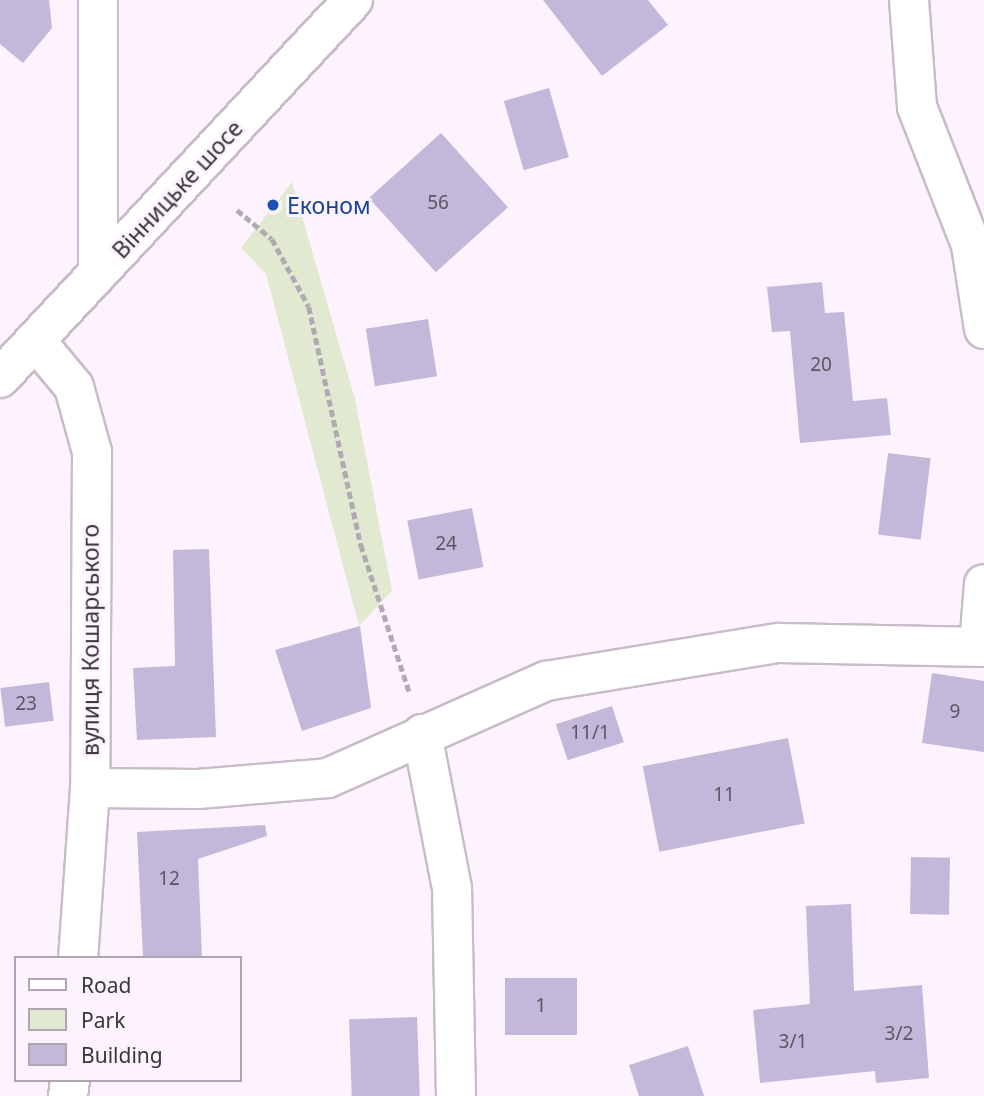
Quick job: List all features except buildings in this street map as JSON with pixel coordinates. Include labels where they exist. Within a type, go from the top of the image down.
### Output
[{"type":"street","points":[[97,0],[98,273]]},
{"type":"street","name":"Вінницьке шосе","points":[[0,377],[353,0]]},
{"type":"street","points":[[909,0],[917,107],[971,245],[984,329]]},
{"type":"street","name":"вулиця Кошарського","points":[[35,340],[74,387],[92,452],[90,788],[78,956]]},
{"type":"street","points":[[90,788],[198,789],[328,778],[545,681],[779,643],[982,647],[984,584]]},
{"type":"street","points":[[422,734],[452,888],[456,1096]]},
{"type":"path","points":[[236,210],[272,239],[309,307],[361,545],[422,734]]},
{"type":"green space","points":[[292,182],[355,399],[392,591],[359,626],[266,274],[241,248]]},
{"type":"place","name":"Економ","points":[[273,205]]}]
